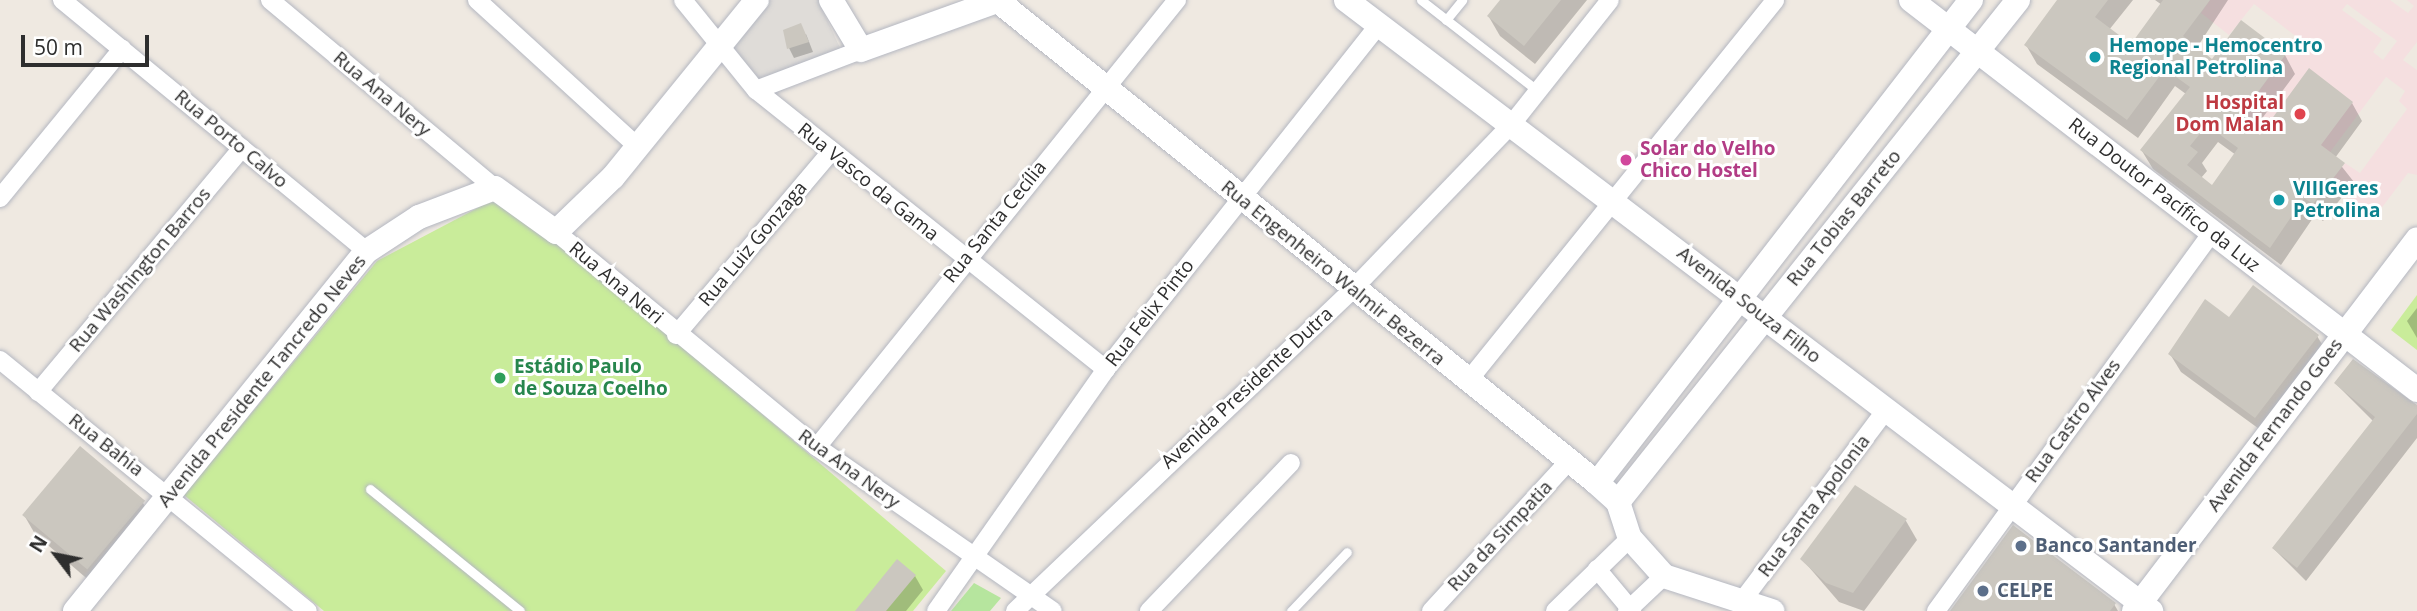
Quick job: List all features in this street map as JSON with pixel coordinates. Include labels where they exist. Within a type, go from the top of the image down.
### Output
[{"type":"street","name":"Rua Porto Calvo","points":[[62,0],[367,251]]},
{"type":"street","name":"Rua Ana Nery","points":[[270,0],[495,188]]},
{"type":"street","points":[[477,0],[637,146]]},
{"type":"street","name":"Rua Vasco da Gama","points":[[684,0],[756,90],[830,153],[1106,369]]},
{"type":"street","points":[[495,188],[555,232],[637,146],[757,0]]},
{"type":"street","points":[[831,0],[860,50]]},
{"type":"street","points":[[756,90],[969,5],[999,0]]},
{"type":"street","name":"Rua Engenheiro Walmir Bezerra","points":[[999,0],[1239,198],[1597,483],[1618,502],[1630,538],[1656,568]]},
{"type":"street","name":"Rua Santa Cecília","points":[[817,447],[1177,0]]},
{"type":"street","name":"Avenida Souza Filho","points":[[1346,0],[1617,202],[1885,411],[2012,504],[2142,608]]},
{"type":"street","name":"Avenida Presidente Dutra","points":[[1015,611],[1353,289],[1511,125],[1610,0]]},
{"type":"street","points":[[1468,381],[1617,202],[1775,0]]},
{"type":"street","name":"Rua Doutor Pacífico da Luz","points":[[1911,0],[2417,390]]},
{"type":"street","name":"Rua Tobias Barreto","points":[[1597,483],[1742,300],[1971,0]]},
{"type":"street","name":"Rua Tobias Barreto","points":[[1618,502],[2018,0]]},
{"type":"street","name":"Rua Felix Pinto","points":[[936,611],[976,561],[1106,369],[1239,198],[1379,26]]},
{"type":"street","points":[[0,198],[122,49]]},
{"type":"street","name":"Rua Washington Barros","points":[[38,392],[242,148]]},
{"type":"street","name":"Rua Luiz Gonzaga","points":[[676,335],[830,153]]},
{"type":"street","name":"Avenida Presidente Tancredo Neves","points":[[75,611],[367,251],[419,217],[495,188]]},
{"type":"street","name":"Rua Ana Neri","points":[[555,232],[676,335]]},
{"type":"street","name":"Rua Castro Alves","points":[[1936,611],[2212,232]]},
{"type":"street","name":"Avenida Fernando Goes","points":[[2142,608],[2343,334],[2417,240]]},
{"type":"street","name":"Rua Ana Nery","points":[[676,335],[817,447],[976,561],[1053,611]]},
{"type":"street","name":"Rua Bahia","points":[[0,360],[169,495],[308,611]]},
{"type":"street","name":"Rua Santa Apolonia","points":[[1742,601],[1885,411]]},
{"type":"street","name":"Rua da Simpatia","points":[[1430,611],[1569,461]]},
{"type":"street","points":[[1149,611],[1291,463]]},
{"type":"street","points":[[1555,611],[1630,538]]},
{"type":"street","points":[[1597,569],[1630,610],[1656,568],[1772,611]]},
{"type":"lane","points":[[1421,0],[1538,91]]},
{"type":"lane","points":[[1446,20],[1462,0]]},
{"type":"lane","points":[[370,489],[520,611]]},
{"type":"lane","points":[[1291,611],[1347,552]]},
{"type":"shaded area","points":[[766,0],[818,0],[841,50],[760,84],[725,49]]},
{"type":"shaded area","name":"Hospital Dom Malan","points":[[2210,0],[2390,0],[2408,13],[2414,6],[2407,0],[2417,0],[2417,42],[2403,60],[2417,70],[2417,175],[2408,173],[2374,218],[2328,185],[2345,163],[2360,173],[2407,109],[2399,101],[2405,91],[2386,77],[2313,175],[2238,119],[2298,38],[2254,4],[2229,35],[2201,13]],"holes":[[[2347,4],[2397,41],[2383,60],[2373,52],[2382,39],[2342,10]]]},
{"type":"green space","name":"Estádio Paulo de Souza Coelho","points":[[504,194],[946,571],[913,611],[324,611],[184,495],[377,261]]},
{"type":"green space","points":[[2417,295],[2417,350],[2391,330]]},
{"type":"green space","points":[[974,583],[1001,598],[990,611],[951,611]]},
{"type":"building","points":[[1500,0],[1561,0],[1524,46],[1487,16]]},
{"type":"building","points":[[2057,0],[2108,0],[2095,17],[2131,44],[2163,0],[2210,0],[2183,36],[2212,59],[2241,20],[2286,54],[2238,119],[2260,135],[2309,68],[2353,102],[2321,145],[2345,163],[2313,204],[2304,198],[2270,248],[2140,150],[2190,87],[2165,69],[2127,120],[2024,45]],"holes":[[[2207,125],[2238,148],[2212,185],[2187,165],[2198,152],[2190,146]]]},
{"type":"building","points":[[801,23],[809,42],[787,49],[783,30]]},
{"type":"building","points":[[2253,285],[2319,335],[2255,418],[2168,354],[2205,299],[2229,317]]},
{"type":"building","points":[[2353,359],[2417,405],[2417,414],[2297,568],[2272,548],[2375,417],[2334,383]]},
{"type":"building","points":[[80,446],[145,501],[87,570],[22,515]]},
{"type":"building","points":[[1855,485],[1907,519],[1853,593],[1826,583],[1800,559]]},
{"type":"building","name":"Banco Santander","points":[[2013,525],[2116,603],[2110,611],[1950,611]]},
{"type":"building","points":[[897,559],[916,575],[886,611],[855,611]]},
{"type":"place","name":"Hemope - Hemocentro Regional Petrolina","points":[[2095,57]]},
{"type":"place","name":"Hospital Dom Malan","points":[[2300,114]]},
{"type":"place","name":"Solar do Velho Chico Hostel","points":[[1626,160]]},
{"type":"place","name":"VIIIGeres Petrolina","points":[[2279,200]]},
{"type":"place","name":"Estádio Paulo de Souza Coelho","points":[[500,378]]},
{"type":"place","name":"Banco Santander","points":[[2021,546]]},
{"type":"place","name":"CELPE","points":[[1983,591]]}]
